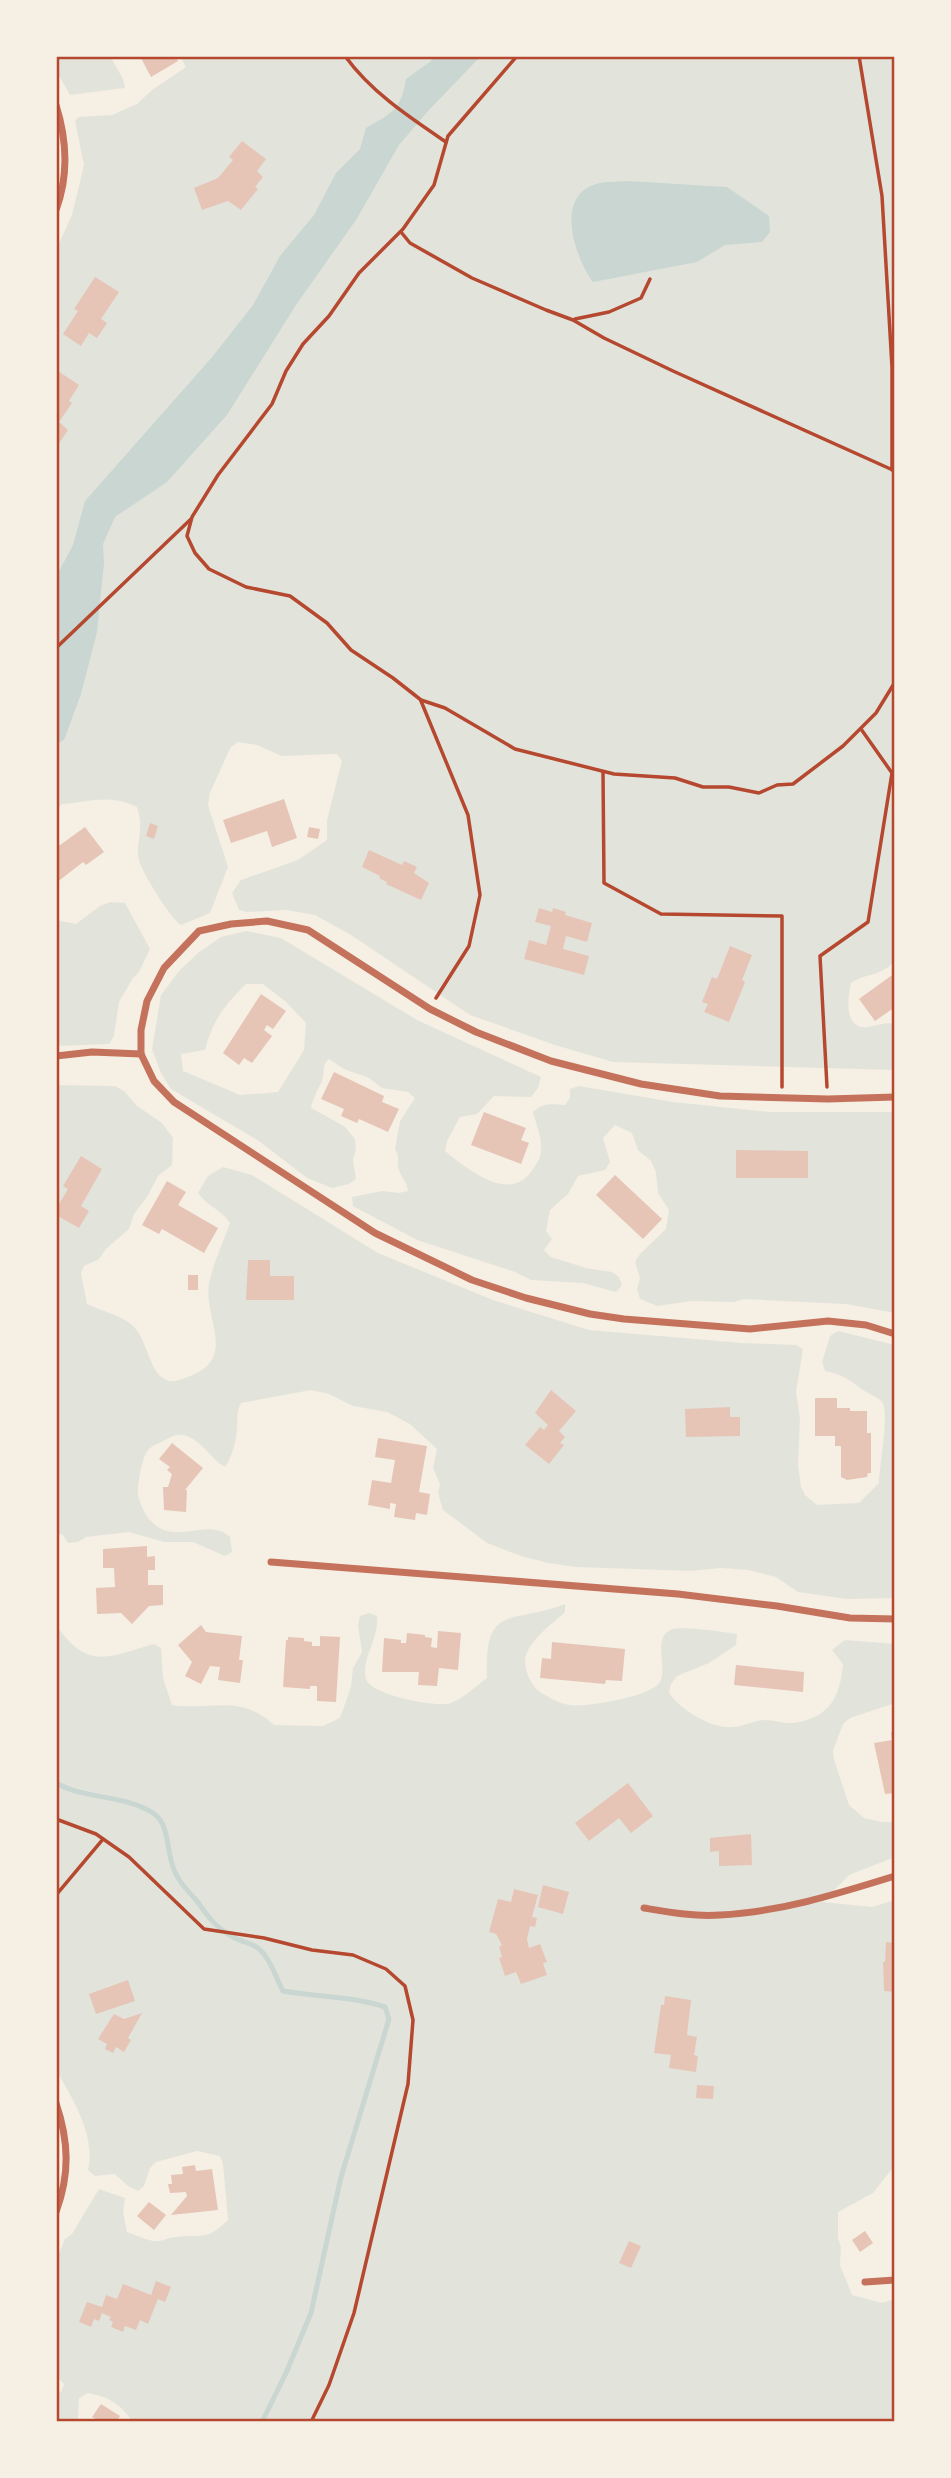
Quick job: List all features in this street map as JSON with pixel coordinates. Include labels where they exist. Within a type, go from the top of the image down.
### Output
[{"type":"street","points":[[56,105],[66,152],[65,174],[56,210]]},
{"type":"street","points":[[895,1097],[828,1100],[720,1096],[641,1084],[551,1061],[476,1032],[430,1009],[309,930],[267,920],[231,923],[199,931],[164,968],[146,1001],[141,1030],[141,1054],[154,1081],[174,1102],[375,1233],[472,1280],[526,1298],[590,1314],[624,1319],[750,1329],[828,1321],[866,1325],[895,1334]]},
{"type":"street","points":[[56,1056],[92,1052],[141,1054]]},
{"type":"street","points":[[271,1562],[678,1594],[850,1618],[895,1619]]},
{"type":"street","points":[[644,1908],[718,1916],[754,1912],[804,1903],[895,1876]]},
{"type":"street","points":[[56,2103],[63,2123],[68,2160],[56,2212]]},
{"type":"street","points":[[865,2283],[895,2280]]},
{"type":"path","points":[[345,56],[360,77],[446,142]]},
{"type":"path","points":[[56,648],[192,517],[218,475],[272,404],[286,371],[303,344],[329,316],[359,273],[401,231],[433,185],[448,136],[517,56]]},
{"type":"path","points":[[401,231],[410,243],[472,278],[573,320],[673,371],[894,471],[892,367],[882,196],[859,56]]},
{"type":"path","points":[[573,320],[609,312],[641,298],[650,279]]},
{"type":"path","points":[[192,517],[187,536],[195,553],[209,569],[246,587],[290,596],[327,623],[351,650],[393,678],[421,701],[445,708],[515,749],[603,772],[675,778],[703,786],[729,787],[759,793],[777,785],[793,784],[843,746],[876,713],[895,682]]},
{"type":"path","points":[[421,701],[468,815],[480,895],[469,946],[430,1009]]},
{"type":"path","points":[[828,1100],[820,956],[868,922],[892,773],[860,729]]},
{"type":"path","points":[[603,772],[604,883],[662,914],[782,916],[782,1098]]},
{"type":"path","points":[[56,1819],[103,1839],[129,1857],[204,1929],[264,1938],[312,1950],[353,1955],[386,1969],[405,1986],[414,2020],[408,2084],[354,2313],[329,2385],[311,2422]]},
{"type":"path","points":[[56,1895],[103,1839]]},
{"type":"shaded area","points":[[56,56],[110,56],[125,88],[70,95],[56,70]]},
{"type":"shaded area","points":[[180,56],[895,56],[895,961],[878,973],[851,983],[848,1002],[852,1021],[856,1025],[865,1027],[890,1023],[895,1027],[895,1070],[613,1062],[470,1015],[351,935],[315,915],[286,910],[239,910],[232,893],[241,880],[298,860],[327,840],[327,820],[342,761],[337,754],[282,756],[257,745],[238,742],[231,747],[210,793],[208,805],[228,867],[210,913],[181,925],[163,904],[140,862],[137,807],[118,801],[101,800],[63,804],[56,808],[56,250],[72,215],[84,165],[75,121],[78,117],[112,115],[137,104],[152,90],[186,67]]},
{"type":"shaded area","points":[[434,56],[481,56],[399,145],[356,220],[296,305],[227,415],[167,482],[115,517],[103,544],[104,563],[97,632],[81,694],[64,740],[56,744],[56,577],[73,545],[85,501],[213,356],[253,305],[280,256],[314,215],[336,173],[360,149],[366,128],[394,110],[401,98],[406,79]]},
{"type":"shaded area","points":[[628,181],[727,187],[769,216],[770,232],[762,242],[725,245],[697,262],[593,282],[574,242],[572,212],[576,199],[585,189],[600,183]]},
{"type":"shaded area","points":[[110,902],[125,903],[150,949],[139,972],[119,1002],[114,1036],[109,1044],[56,1046],[56,920],[76,924]]},
{"type":"shaded area","points":[[246,931],[281,938],[417,1020],[541,1077],[538,1088],[531,1097],[494,1096],[477,1114],[460,1117],[447,1141],[445,1151],[477,1174],[501,1184],[513,1184],[524,1179],[538,1160],[541,1141],[533,1112],[544,1105],[565,1105],[570,1098],[570,1089],[579,1086],[673,1102],[770,1112],[895,1112],[895,1313],[846,1304],[744,1299],[734,1302],[692,1301],[657,1306],[640,1299],[637,1289],[640,1278],[635,1262],[666,1229],[669,1210],[658,1193],[656,1172],[651,1161],[638,1150],[632,1133],[615,1125],[603,1138],[610,1162],[605,1170],[578,1176],[568,1194],[550,1210],[546,1231],[552,1239],[544,1250],[551,1257],[586,1268],[612,1272],[619,1277],[622,1285],[616,1292],[583,1283],[531,1280],[515,1272],[417,1240],[353,1206],[352,1197],[382,1191],[408,1191],[399,1170],[395,1149],[400,1121],[415,1098],[408,1092],[382,1088],[369,1078],[344,1069],[329,1059],[311,1108],[344,1126],[355,1139],[356,1149],[353,1160],[356,1179],[349,1184],[332,1188],[307,1178],[259,1141],[171,1089],[161,1073],[152,1049],[161,995],[179,971],[221,937]],"holes":[[[246,984],[263,984],[285,1001],[306,1023],[304,1050],[278,1092],[240,1095],[183,1071],[181,1054],[205,1050],[220,1014],[231,999]]]},
{"type":"shaded area","points":[[56,1085],[115,1086],[124,1091],[137,1106],[162,1123],[173,1138],[172,1165],[158,1176],[134,1214],[129,1229],[106,1249],[99,1259],[84,1266],[81,1273],[87,1304],[131,1324],[141,1337],[158,1374],[169,1381],[188,1377],[203,1369],[212,1360],[215,1349],[208,1297],[209,1284],[230,1223],[198,1193],[208,1176],[223,1167],[252,1175],[378,1253],[493,1300],[589,1330],[796,1345],[803,1349],[796,1392],[800,1418],[798,1465],[801,1487],[805,1495],[817,1505],[859,1503],[879,1483],[885,1428],[884,1407],[880,1400],[846,1378],[825,1371],[822,1362],[830,1336],[838,1331],[895,1345],[895,1598],[847,1599],[798,1592],[776,1577],[748,1570],[576,1567],[521,1556],[487,1543],[443,1510],[438,1493],[440,1484],[433,1468],[437,1449],[410,1424],[387,1412],[353,1406],[329,1394],[311,1390],[241,1403],[235,1443],[225,1467],[195,1440],[183,1435],[170,1438],[146,1452],[140,1471],[138,1496],[148,1518],[170,1532],[211,1529],[221,1531],[230,1537],[232,1552],[225,1556],[193,1542],[164,1542],[129,1532],[86,1537],[78,1542],[68,1543],[63,1535],[56,1533]]},
{"type":"shaded area","points":[[565,1604],[565,1612],[538,1637],[526,1655],[528,1675],[540,1692],[569,1705],[603,1703],[632,1696],[655,1687],[660,1682],[661,1644],[666,1632],[686,1628],[737,1634],[736,1645],[709,1663],[677,1676],[669,1693],[698,1718],[725,1727],[766,1720],[793,1723],[816,1716],[830,1704],[839,1687],[843,1664],[832,1650],[845,1640],[895,1644],[895,1703],[850,1718],[843,1724],[833,1751],[849,1805],[864,1818],[895,1822],[895,1857],[849,1875],[823,1902],[872,1907],[895,1900],[895,2165],[873,2193],[838,2212],[838,2238],[841,2247],[840,2265],[852,2295],[882,2303],[895,2299],[895,2422],[133,2422],[114,2402],[88,2393],[79,2398],[78,2418],[74,2422],[56,2422],[56,2390],[61,2392],[64,2384],[56,2376],[56,2261],[65,2239],[72,2234],[99,2189],[125,2198],[123,2212],[127,2232],[151,2240],[209,2234],[228,2220],[220,2156],[197,2151],[156,2162],[150,2168],[144,2186],[138,2191],[115,2174],[95,2176],[88,2170],[90,2157],[86,2130],[56,2069],[56,1625],[68,1640],[89,1655],[111,1656],[154,1644],[161,1648],[163,1678],[172,1705],[237,1706],[261,1715],[274,1725],[323,1726],[340,1718],[351,1687],[353,1668],[362,1652],[358,1625],[360,1616],[369,1613],[377,1616],[376,1632],[365,1672],[370,1685],[405,1699],[443,1704],[461,1698],[487,1678],[490,1637],[496,1627],[505,1620]]},
{"type":"building","points":[[140,56],[175,56],[178,61],[151,77]]},
{"type":"building","points":[[242,141],[266,159],[257,171],[263,177],[255,187],[258,189],[241,210],[228,201],[202,210],[194,188],[218,178],[233,160],[229,157]]},
{"type":"building","points":[[95,277],[119,292],[101,319],[107,323],[97,338],[89,333],[81,346],[63,334],[78,311],[74,309]]},
{"type":"building","points":[[58,371],[79,385],[69,401],[72,403],[59,422],[68,430],[56,448],[56,374]]},
{"type":"building","points":[[284,799],[297,838],[272,847],[267,831],[231,843],[223,820]]},
{"type":"building","points":[[150,823],[158,826],[154,839],[146,836]]},
{"type":"building","points":[[85,827],[104,852],[86,865],[83,862],[56,883],[56,848]]},
{"type":"building","points":[[309,827],[320,829],[318,839],[307,837]]},
{"type":"building","points":[[369,850],[402,865],[404,861],[417,867],[414,873],[429,883],[421,900],[386,884],[380,876],[362,867]]},
{"type":"building","points":[[539,908],[552,912],[553,908],[566,912],[565,915],[592,923],[587,942],[566,936],[563,949],[589,956],[584,975],[524,959],[529,940],[546,945],[551,926],[535,922]]},
{"type":"building","points":[[730,946],[752,955],[742,980],[745,982],[729,1022],[704,1012],[708,1004],[702,1002],[712,977],[717,979]]},
{"type":"building","points":[[895,973],[895,1007],[875,1021],[859,999]]},
{"type":"building","points":[[261,994],[286,1011],[273,1029],[267,1025],[264,1030],[272,1036],[252,1063],[244,1058],[239,1065],[223,1053]]},
{"type":"building","points":[[334,1072],[384,1096],[382,1102],[399,1109],[388,1132],[359,1119],[357,1123],[341,1116],[344,1109],[321,1099]]},
{"type":"building","points":[[484,1112],[526,1128],[521,1140],[529,1143],[521,1164],[471,1145]]},
{"type":"building","points":[[736,1150],[808,1151],[808,1178],[736,1178]]},
{"type":"building","points":[[81,1156],[102,1169],[81,1206],[89,1211],[79,1228],[56,1215],[56,1209],[68,1189],[63,1186]]},
{"type":"building","points":[[615,1175],[662,1219],[643,1239],[596,1195]]},
{"type":"building","points":[[167,1181],[186,1192],[178,1205],[218,1228],[204,1253],[162,1229],[159,1234],[142,1225]]},
{"type":"building","points":[[248,1260],[270,1260],[270,1276],[294,1276],[294,1300],[246,1300]]},
{"type":"building","points":[[188,1275],[198,1275],[198,1290],[188,1290]]},
{"type":"building","points":[[551,1390],[576,1411],[559,1431],[565,1437],[560,1443],[564,1445],[549,1464],[525,1445],[540,1427],[544,1430],[548,1425],[535,1413]]},
{"type":"building","points":[[815,1398],[837,1398],[837,1408],[867,1411],[867,1433],[871,1433],[871,1473],[868,1473],[867,1477],[847,1480],[841,1477],[841,1446],[835,1446],[835,1436],[815,1436]]},
{"type":"building","points":[[730,1407],[730,1417],[740,1417],[740,1436],[686,1437],[685,1409]]},
{"type":"building","points":[[378,1438],[427,1446],[419,1492],[430,1494],[427,1515],[416,1513],[415,1520],[394,1517],[396,1504],[390,1503],[390,1509],[368,1505],[372,1480],[391,1483],[395,1460],[375,1457]]},
{"type":"building","points":[[172,1443],[203,1468],[185,1490],[186,1512],[164,1510],[163,1487],[168,1487],[172,1474],[167,1470],[170,1467],[159,1459]]},
{"type":"building","points":[[147,1546],[147,1557],[155,1556],[155,1570],[148,1570],[148,1585],[163,1585],[163,1605],[149,1606],[132,1624],[121,1613],[97,1614],[96,1588],[115,1587],[114,1568],[103,1568],[103,1549]]},
{"type":"building","points":[[201,1625],[206,1632],[242,1636],[240,1683],[218,1680],[220,1667],[210,1666],[201,1684],[185,1676],[192,1662],[178,1645]]},
{"type":"building","points":[[438,1631],[461,1633],[458,1670],[439,1668],[437,1686],[418,1685],[419,1672],[382,1672],[384,1638],[406,1643],[407,1633],[425,1635],[432,1638],[431,1647],[437,1648]]},
{"type":"building","points":[[320,1636],[340,1637],[336,1702],[317,1701],[317,1686],[310,1686],[310,1689],[283,1687],[288,1637],[304,1638],[304,1641],[312,1642],[312,1646],[320,1646]]},
{"type":"building","points":[[552,1642],[625,1649],[622,1681],[606,1680],[605,1684],[540,1678],[542,1658],[551,1659]]},
{"type":"building","points":[[736,1665],[804,1672],[803,1692],[734,1685]]},
{"type":"building","points":[[891,1732],[895,1732],[895,1793],[885,1794],[874,1743],[892,1740]]},
{"type":"building","points":[[628,1783],[653,1816],[631,1833],[619,1818],[589,1841],[575,1823]]},
{"type":"building","points":[[751,1834],[752,1865],[719,1866],[719,1851],[710,1852],[710,1838]]},
{"type":"building","points":[[543,1885],[569,1892],[563,1914],[538,1907]]},
{"type":"building","points":[[514,1889],[538,1895],[532,1917],[537,1918],[535,1927],[530,1926],[527,1939],[529,1948],[540,1944],[547,1962],[543,1963],[547,1975],[521,1984],[516,1972],[505,1976],[499,1958],[502,1957],[499,1947],[502,1945],[496,1934],[489,1932],[498,1899],[511,1902]]},
{"type":"building","points":[[886,1942],[895,1943],[895,1992],[884,1991],[883,1962]]},
{"type":"building","points":[[128,1980],[135,2001],[96,2014],[89,1994]]},
{"type":"building","points":[[665,1996],[691,2000],[687,2035],[697,2037],[694,2055],[698,2056],[696,2072],[669,2068],[671,2055],[654,2053],[661,2005],[664,2005]]},
{"type":"building","points":[[142,2013],[128,2038],[131,2040],[124,2052],[116,2047],[113,2053],[105,2049],[107,2044],[98,2039],[114,2014],[124,2019]]},
{"type":"building","points":[[697,2085],[714,2086],[713,2099],[696,2098]]},
{"type":"building","points":[[195,2165],[196,2171],[212,2169],[218,2210],[171,2215],[187,2196],[186,2192],[170,2193],[168,2184],[172,2184],[171,2175],[183,2174],[182,2167]]},
{"type":"building","points":[[149,2202],[166,2215],[154,2230],[137,2216]]},
{"type":"building","points":[[865,2231],[873,2243],[860,2252],[852,2240]]},
{"type":"building","points":[[629,2241],[641,2246],[631,2268],[619,2263]]},
{"type":"building","points":[[156,2281],[171,2287],[165,2302],[158,2299],[148,2324],[140,2320],[136,2330],[125,2326],[123,2332],[111,2327],[111,2317],[102,2313],[99,2321],[94,2319],[91,2327],[79,2322],[87,2302],[102,2307],[106,2295],[117,2299],[123,2284],[151,2295]]},
{"type":"building","points":[[101,2404],[120,2416],[116,2422],[95,2422],[97,2420],[92,2417]]},
{"type":"waterway","points":[[56,1783],[80,1792],[141,1807],[159,1818],[166,1833],[173,1869],[181,1883],[218,1927],[257,1947],[263,1953],[283,1991],[372,2003],[385,2007],[389,2019],[341,2177],[311,2313],[262,2422]]}]
